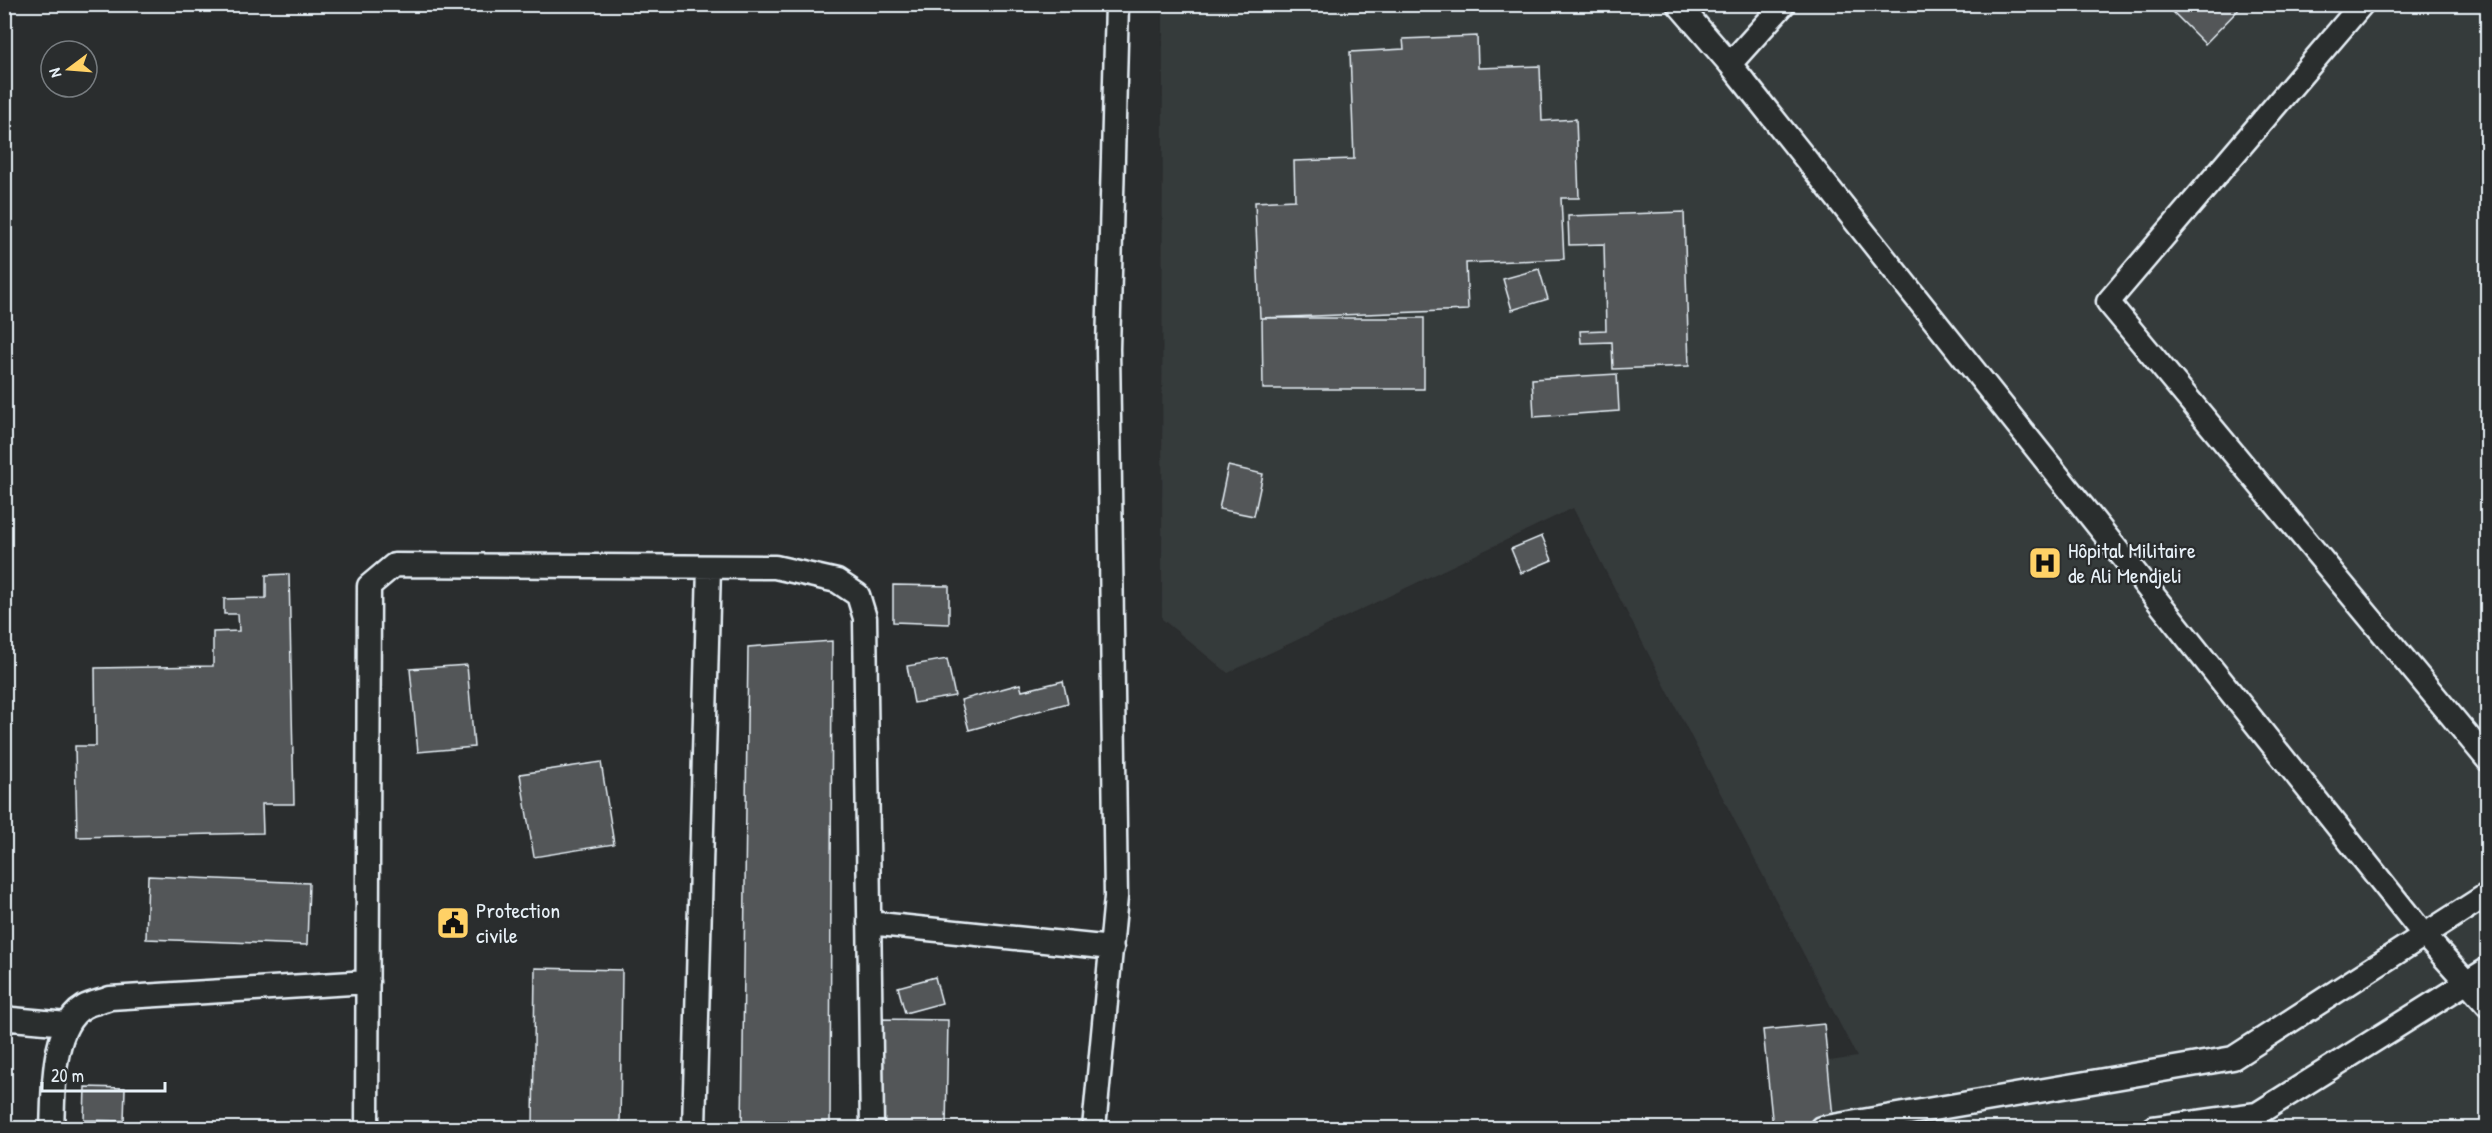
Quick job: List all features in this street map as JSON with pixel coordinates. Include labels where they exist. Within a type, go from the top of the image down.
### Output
[{"type":"lane","points":[[1094,1128],[1116,897],[1108,349],[1116,4]]},
{"type":"lane","points":[[1678,4],[1730,64],[2424,935],[2487,1006]]},
{"type":"lane","points":[[1730,64],[1784,4]]},
{"type":"lane","points":[[2362,4],[2108,302],[2487,760]]},
{"type":"lane","points":[[367,1128],[369,586],[394,565],[775,567],[837,580],[858,595],[865,618],[872,1128]]},
{"type":"lane","points":[[694,1128],[709,567]]},
{"type":"lane","points":[[1821,1128],[2233,1058],[2487,894]]},
{"type":"lane","points":[[869,923],[1112,948]]},
{"type":"lane","points":[[2153,1128],[2257,1114],[2487,969]]},
{"type":"lane","points":[[52,1128],[58,1045],[67,1024],[83,1008],[110,998],[368,982]]},
{"type":"lane","points":[[4,1022],[12,1018],[67,1024]]},
{"type":"shaded area","name":"Hôpital Militaire de Ali Mendjeli","points":[[1163,5],[2487,5],[2487,1128],[1806,1128],[1795,1066],[1857,1057],[1573,508],[1228,673],[1162,619]]},
{"type":"building","points":[[2165,4],[2244,4],[2205,44]]},
{"type":"building","points":[[1477,36],[1478,68],[1540,66],[1542,121],[1576,119],[1579,198],[1561,198],[1564,259],[1466,263],[1468,310],[1260,318],[1255,202],[1295,200],[1294,161],[1354,159],[1350,52],[1404,49],[1403,39]]},
{"type":"building","points":[[1684,212],[1689,366],[1613,369],[1612,342],[1581,343],[1580,331],[1606,330],[1604,244],[1569,245],[1568,216]]},
{"type":"building","points":[[1539,269],[1548,299],[1512,310],[1503,279]]},
{"type":"building","points":[[1262,318],[1424,318],[1424,389],[1263,389]]},
{"type":"building","points":[[1617,374],[1619,411],[1534,417],[1532,379]]},
{"type":"building","points":[[1228,466],[1263,474],[1254,516],[1219,509]]},
{"type":"building","points":[[1542,536],[1552,560],[1521,573],[1511,549]]},
{"type":"building","points":[[289,574],[294,804],[262,804],[263,833],[77,837],[75,746],[96,746],[95,668],[213,666],[213,632],[239,631],[238,614],[224,614],[224,599],[266,598],[266,575]]},
{"type":"building","points":[[893,585],[949,586],[949,624],[893,622]]},
{"type":"building","points":[[832,641],[830,1128],[742,1128],[748,647]]},
{"type":"building","points":[[947,659],[955,696],[914,703],[907,666]]},
{"type":"building","points":[[467,665],[474,747],[418,752],[410,669]]},
{"type":"building","points":[[1063,681],[1068,703],[969,730],[961,700],[1020,684],[1022,691]]},
{"type":"building","points":[[601,762],[614,844],[534,857],[520,774]]},
{"type":"building","points":[[148,876],[309,883],[307,945],[146,939]]},
{"type":"building","points":[[535,968],[622,970],[620,1128],[533,1128]]},
{"type":"building","points":[[935,977],[942,1003],[905,1013],[898,987]]},
{"type":"building","points":[[878,1019],[948,1020],[946,1128],[877,1128]]},
{"type":"building","points":[[1824,1024],[1834,1128],[1773,1128],[1763,1030]]},
{"type":"building","points":[[85,1087],[125,1088],[124,1121],[84,1120]]},
{"type":"place","name":"Hôpital Militaire de Ali Mendjeli","points":[[2045,563]]},
{"type":"place","name":"Protection civile","points":[[453,923]]}]
